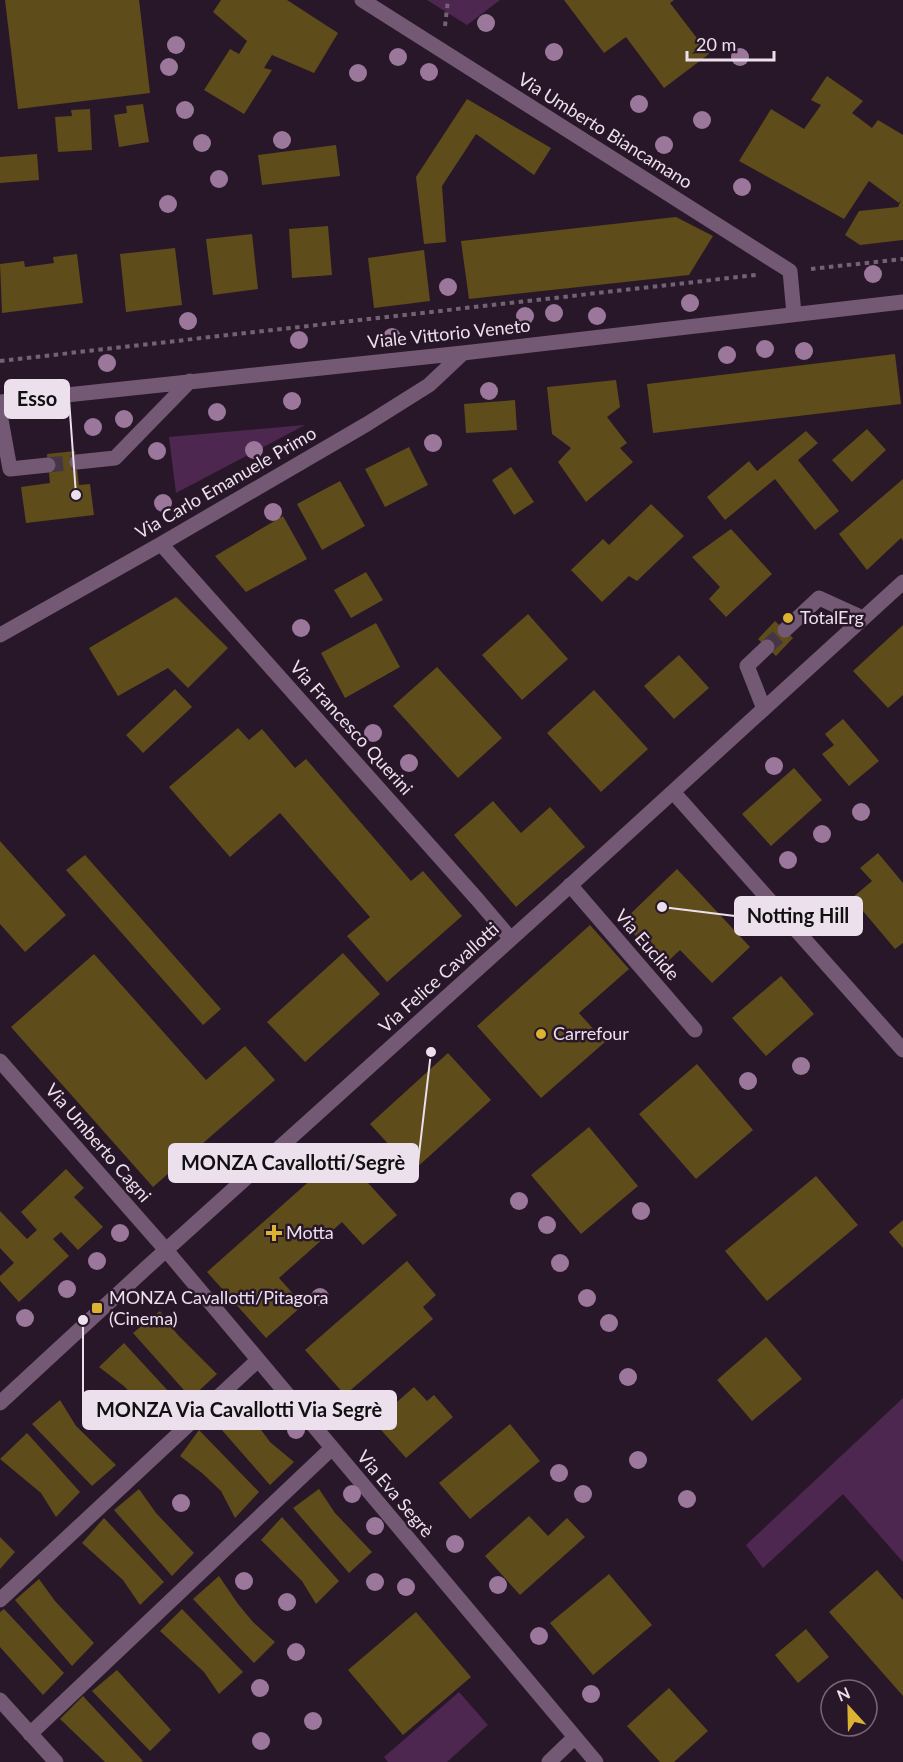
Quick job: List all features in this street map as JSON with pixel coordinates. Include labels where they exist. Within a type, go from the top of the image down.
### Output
[{"type":"street","name":"Via Umberto Biancamano","points":[[362,0],[790,271]]},
{"type":"street","points":[[790,271],[794,314]]},
{"type":"street","name":"Viale Vittorio Veneto","points":[[0,402],[463,353],[903,302]]},
{"type":"street","name":"Via Carlo Emanuele Primo","points":[[0,635],[367,424],[429,385],[463,353]]},
{"type":"street","points":[[77,462],[115,458],[190,381]]},
{"type":"street","points":[[0,414],[10,469],[48,465]]},
{"type":"street","name":"Via Francesco Querini","points":[[161,544],[511,939]]},
{"type":"street","name":"Via Felice Cavallotti","points":[[0,1403],[903,582]]},
{"type":"street","points":[[785,630],[819,598],[863,618]]},
{"type":"street","points":[[764,709],[747,666],[767,647]]},
{"type":"street","points":[[674,792],[903,1050]]},
{"type":"street","name":"Via Euclide","points":[[570,885],[695,1030]]},
{"type":"street","name":"Via Umberto Cagni","points":[[0,1061],[166,1250]]},
{"type":"street","name":"Via Eva Segrè","points":[[166,1250],[596,1762]]},
{"type":"street","points":[[0,1600],[258,1360]]},
{"type":"street","points":[[30,1734],[332,1448]]},
{"type":"street","points":[[0,1700],[30,1734],[48,1759]]},
{"type":"street","points":[[549,1762],[575,1737]]},
{"type":"path","points":[[0,361],[903,259]]},
{"type":"shaded area","points":[[427,0],[500,0],[467,25]]},
{"type":"shaded area","points":[[305,425],[176,493],[169,437]]},
{"type":"shaded area","points":[[903,1398],[903,1562],[843,1494],[763,1568],[746,1545]]},
{"type":"shaded area","points":[[459,1692],[488,1725],[447,1762],[388,1762],[384,1757]]},
{"type":"building","points":[[5,0],[139,0],[150,93],[18,109]]},
{"type":"building","points":[[221,0],[287,0],[338,33],[314,73],[272,55],[264,68],[272,70],[244,114],[204,90],[230,49],[239,54],[247,41],[213,12]]},
{"type":"building","points":[[564,0],[674,0],[670,3],[709,54],[664,88],[626,37],[604,53]]},
{"type":"building","points":[[827,76],[863,101],[852,113],[872,128],[878,120],[903,135],[903,240],[860,245],[845,235],[859,211],[898,207],[902,198],[899,203],[869,181],[844,219],[739,161],[771,109],[804,129],[821,105],[811,100]]},
{"type":"building","points":[[467,99],[551,148],[534,175],[476,134],[442,186],[446,242],[424,244],[416,177]]},
{"type":"building","points":[[143,104],[149,142],[119,147],[114,115],[127,113],[126,106]]},
{"type":"building","points":[[90,109],[92,150],[58,152],[55,117],[72,116],[71,110]]},
{"type":"building","points":[[336,145],[340,176],[262,185],[258,155]]},
{"type":"building","points":[[37,154],[39,180],[0,183],[0,157]]},
{"type":"building","points":[[676,217],[713,236],[689,275],[469,299],[461,241]]},
{"type":"building","points":[[328,226],[332,275],[292,278],[289,229]]},
{"type":"building","points":[[252,234],[258,289],[213,295],[206,239]]},
{"type":"building","points":[[175,248],[182,305],[126,312],[120,254]]},
{"type":"building","points":[[424,250],[430,301],[374,308],[368,258]]},
{"type":"building","points":[[77,254],[83,303],[2,313],[0,264],[24,261],[25,267],[54,263],[53,257]]},
{"type":"building","points":[[895,354],[901,404],[653,433],[647,384]]},
{"type":"building","points":[[616,380],[620,407],[607,417],[627,443],[620,448],[633,462],[586,502],[558,462],[571,448],[552,434],[547,387]]},
{"type":"building","points":[[515,400],[517,430],[466,433],[464,404]]},
{"type":"building","points":[[867,429],[886,450],[852,482],[832,460]]},
{"type":"building","points":[[806,431],[818,443],[798,460],[839,511],[815,530],[775,479],[725,520],[707,497],[749,461],[757,471]]},
{"type":"building","points":[[409,447],[428,485],[385,507],[365,469]]},
{"type":"building","points":[[75,451],[79,485],[90,484],[94,515],[26,523],[21,487],[50,483],[47,454]]},
{"type":"building","points":[[511,467],[534,502],[514,515],[492,480]]},
{"type":"building","points":[[903,479],[903,541],[901,538],[867,570],[839,534]]},
{"type":"building","points":[[340,481],[365,526],[322,550],[297,504]]},
{"type":"building","points":[[651,504],[684,536],[637,581],[629,576],[602,602],[571,570],[603,539],[609,545]]},
{"type":"building","points":[[283,516],[307,559],[246,592],[215,556]]},
{"type":"building","points":[[731,529],[772,574],[726,617],[709,599],[720,587],[692,557]]},
{"type":"building","points":[[366,572],[383,600],[351,618],[334,590]]},
{"type":"building","points":[[176,597],[228,648],[188,688],[168,668],[118,696],[89,648]]},
{"type":"building","points":[[528,614],[568,659],[522,700],[482,655]]},
{"type":"building","points":[[775,621],[793,638],[776,656],[758,639]]},
{"type":"building","points":[[376,623],[400,667],[345,698],[321,653]]},
{"type":"building","points":[[903,625],[903,695],[888,708],[853,671]]},
{"type":"building","points":[[679,655],[709,688],[674,719],[644,686]]},
{"type":"building","points":[[437,667],[502,738],[458,778],[393,706]]},
{"type":"building","points":[[175,689],[192,707],[143,753],[126,735]]},
{"type":"building","points":[[594,690],[648,749],[601,792],[547,733]]},
{"type":"building","points":[[843,719],[879,761],[849,786],[822,754],[834,745],[825,734]]},
{"type":"building","points":[[238,728],[249,740],[262,729],[295,768],[306,759],[411,881],[423,871],[462,916],[387,982],[347,936],[370,917],[280,813],[230,857],[169,787]]},
{"type":"building","points":[[794,768],[822,800],[771,846],[742,814]]},
{"type":"building","points":[[493,801],[521,833],[550,807],[585,847],[516,907],[454,835]]},
{"type":"building","points":[[0,841],[66,915],[25,952],[0,924]]},
{"type":"building","points":[[878,853],[903,883],[903,943],[895,949],[852,898],[872,881],[860,868]]},
{"type":"building","points":[[85,855],[221,1009],[203,1025],[66,870]]},
{"type":"building","points":[[677,869],[750,947],[712,983],[680,950],[664,965],[622,922]]},
{"type":"building","name":"Carrefour","points":[[590,925],[629,969],[579,1013],[605,1042],[541,1098],[477,1026]]},
{"type":"building","points":[[343,953],[380,994],[305,1062],[267,1022]]},
{"type":"building","points":[[94,954],[206,1080],[245,1046],[275,1080],[153,1187],[11,1027]]},
{"type":"building","points":[[781,976],[814,1014],[766,1056],[732,1018]]},
{"type":"building","points":[[448,1053],[491,1100],[413,1171],[370,1124]]},
{"type":"building","points":[[697,1064],[753,1130],[696,1179],[639,1114]]},
{"type":"building","points":[[589,1127],[638,1186],[581,1234],[531,1175]]},
{"type":"building","points":[[341,1153],[397,1215],[363,1245],[342,1222],[279,1278],[303,1305],[266,1338],[207,1272]]},
{"type":"building","points":[[66,1169],[84,1188],[74,1197],[103,1227],[78,1250],[61,1232],[53,1239],[69,1256],[19,1302],[0,1281],[0,1276],[14,1263],[0,1248],[0,1211],[27,1239],[37,1230],[21,1212]]},
{"type":"building","points":[[816,1176],[858,1225],[767,1301],[725,1251]]},
{"type":"building","points":[[903,1220],[903,1248],[889,1232]]},
{"type":"building","points":[[407,1261],[436,1295],[423,1307],[433,1319],[345,1395],[305,1350]]},
{"type":"building","points":[[160,1311],[177,1334],[217,1374],[191,1398],[133,1333]]},
{"type":"building","points":[[766,1337],[802,1379],[752,1421],[717,1380]]},
{"type":"building","points":[[124,1343],[181,1405],[157,1428],[125,1387],[99,1367]]},
{"type":"building","points":[[414,1387],[427,1401],[434,1395],[453,1417],[406,1458],[374,1422]]},
{"type":"building","points":[[237,1397],[270,1442],[294,1462],[270,1485],[214,1421]]},
{"type":"building","points":[[60,1400],[76,1426],[116,1465],[92,1486],[32,1424]]},
{"type":"building","points":[[510,1424],[540,1461],[470,1519],[439,1483]]},
{"type":"building","points":[[199,1430],[259,1492],[235,1518],[221,1491],[180,1456]]},
{"type":"building","points":[[27,1433],[80,1492],[56,1517],[41,1493],[0,1459]]},
{"type":"building","points":[[139,1489],[156,1513],[194,1553],[172,1576],[114,1510]]},
{"type":"building","points":[[319,1489],[335,1513],[372,1552],[349,1573],[293,1508]]},
{"type":"building","points":[[529,1516],[548,1536],[567,1518],[585,1537],[520,1595],[485,1556]]},
{"type":"building","points":[[282,1517],[339,1581],[316,1604],[302,1581],[261,1540]]},
{"type":"building","points":[[104,1518],[164,1582],[140,1605],[123,1580],[82,1543]]},
{"type":"building","points":[[0,1537],[15,1552],[0,1569]]},
{"type":"building","points":[[877,1570],[903,1600],[903,1696],[829,1612]]},
{"type":"building","points":[[609,1574],[652,1625],[593,1675],[550,1623]]},
{"type":"building","points":[[219,1576],[253,1622],[275,1642],[254,1663],[193,1599]]},
{"type":"building","points":[[39,1579],[55,1601],[94,1643],[72,1666],[15,1600]]},
{"type":"building","points":[[4,1609],[64,1673],[43,1695],[0,1647],[0,1612]]},
{"type":"building","points":[[182,1609],[243,1672],[219,1694],[204,1672],[160,1631]]},
{"type":"building","points":[[416,1612],[471,1677],[403,1735],[348,1670]]},
{"type":"building","points":[[806,1629],[829,1657],[798,1683],[775,1655]]},
{"type":"building","points":[[117,1670],[171,1730],[150,1751],[92,1691]]},
{"type":"building","points":[[669,1688],[708,1731],[674,1762],[660,1762],[627,1726]]},
{"type":"building","points":[[83,1696],[143,1761],[105,1762],[60,1719]]},
{"type":"tunnel","points":[[48,465],[77,462]]},
{"type":"tunnel","points":[[767,647],[785,630]]},
{"type":"place","name":"Esso","points":[[76,495]]},
{"type":"place","name":"TotalErg","points":[[788,618]]},
{"type":"place","name":"Notting Hill","points":[[662,907]]},
{"type":"place","name":"Carrefour","points":[[541,1034]]},
{"type":"place","name":"MONZA Cavallotti/Segrè","points":[[431,1052]]},
{"type":"place","name":"Motta","points":[[274,1233]]},
{"type":"place","name":"MONZA Cavallotti/Pitagora (Cinema)","points":[[97,1308]]},
{"type":"place","name":"MONZA Via Cavallotti Via Segrè","points":[[83,1320]]}]
